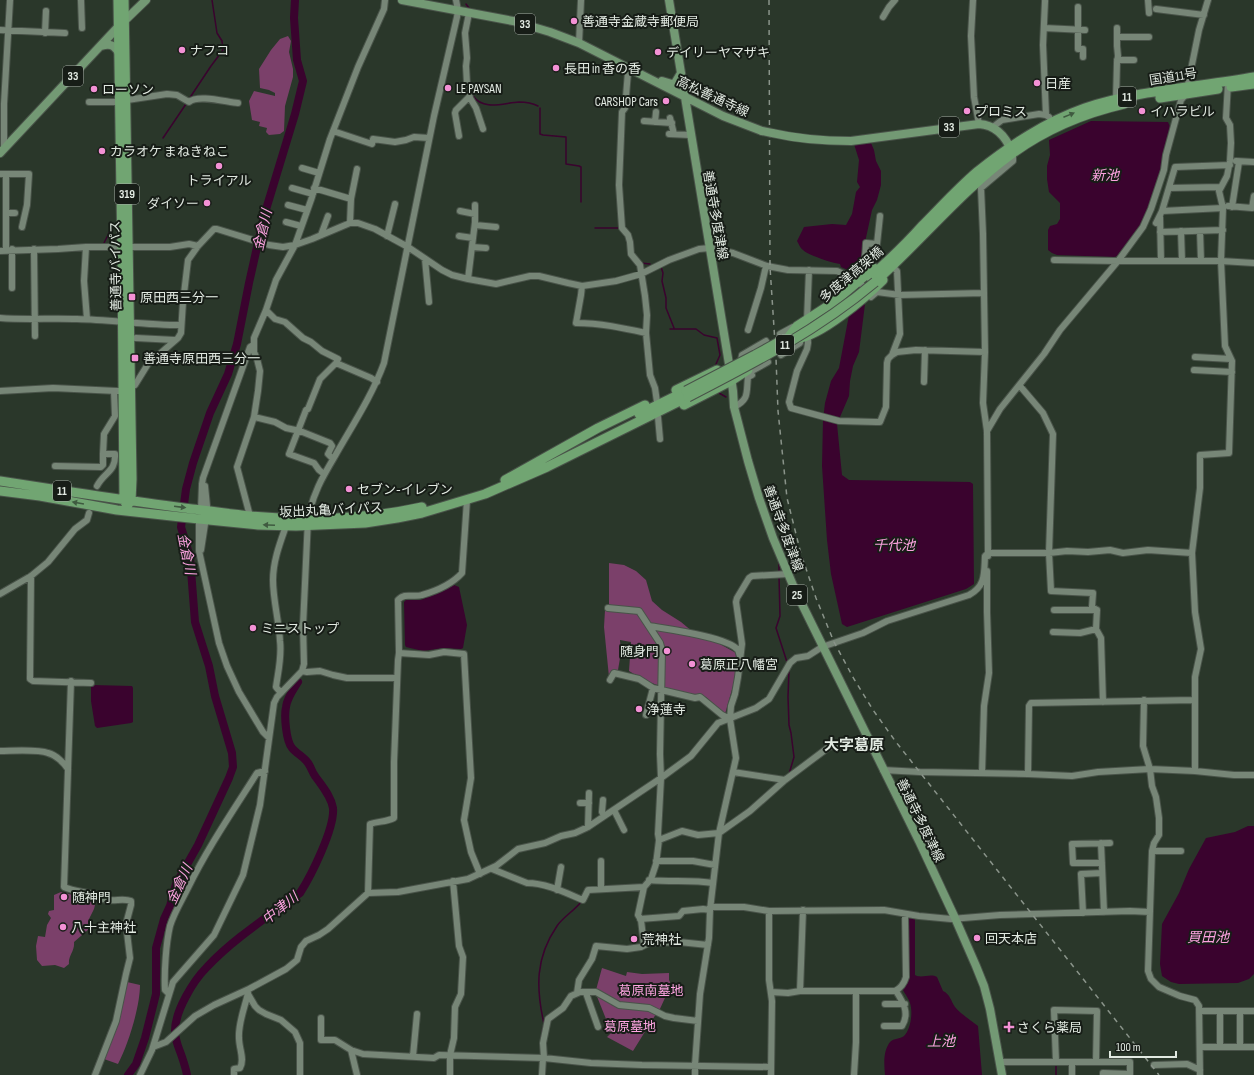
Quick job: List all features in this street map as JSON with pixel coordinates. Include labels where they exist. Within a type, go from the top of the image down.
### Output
[{"type":"highway","name":"善通寺バイパス","points":[[118,0],[121,24],[123,100],[126,322],[122,390],[129,505]]},
{"type":"highway","name":"善通寺バイパス","points":[[123,100],[119,53],[121,24],[126,0]]},
{"type":"highway","name":"国道11号","points":[[1228,85],[1254,78]]},
{"type":"highway","name":"国道11号","points":[[1012,150],[1022,138],[1049,118],[1085,108],[1116,100],[1228,85],[1254,84]]},
{"type":"highway","name":"国道11号","points":[[1012,150],[1088,115],[1113,106],[1187,90]]},
{"type":"highway","name":"多度津高架橋","points":[[687,394],[759,360],[813,328],[836,312],[873,279],[908,251],[960,198],[1012,150]]},
{"type":"highway","name":"多度津高架橋","points":[[873,279],[955,191],[978,172],[1012,150]]},
{"type":"highway","points":[[978,172],[957,186],[876,266],[856,280],[834,302],[796,328],[785,338],[790,339],[804,337],[835,320],[869,294],[976,187],[991,170]]},
{"type":"highway","points":[[485,494],[557,468],[750,372],[751,361],[740,360],[729,364],[598,428],[505,480]]},
{"type":"highway","name":"坂出丸亀バイパス","points":[[0,491],[40,496],[117,510],[142,502],[158,509],[202,522],[286,526],[417,508],[450,500],[505,480],[687,394]]},
{"type":"highway","name":"坂出丸亀バイパス","points":[[0,481],[158,509],[204,508],[250,516],[308,522],[365,523],[422,513],[485,494],[547,467],[687,394]]},
{"type":"highway","points":[[91,496],[110,495],[116,492],[128,478],[136,498],[142,502]]},
{"type":"highway","points":[[0,481],[34,482],[110,493],[116,492]]},
{"type":"main road","points":[[126,0],[130,4],[140,6]]},
{"type":"main road","name":"33","points":[[2,151],[121,24],[146,0]]},
{"type":"main road","name":"高松善通寺線","points":[[402,0],[529,25],[550,32],[579,44],[724,116],[762,131],[789,137],[851,141],[979,124],[993,127]]},
{"type":"main road","name":"善通寺多度津線","points":[[668,0],[729,364],[734,407],[759,498],[788,574],[822,647],[884,770],[955,918],[984,986],[990,1009],[1002,1075]]},
{"type":"main road","points":[[101,46],[108,44],[112,45],[119,53]]},
{"type":"main road","points":[[640,74],[672,84],[675,83],[681,73]]},
{"type":"main road","points":[[675,92],[680,90],[682,85]]},
{"type":"main road","points":[[687,114],[689,108],[694,104],[716,115],[724,116]]},
{"type":"main road","points":[[993,127],[1003,136],[1012,150]]},
{"type":"street","points":[[2,151],[2,104],[10,0]]},
{"type":"street","points":[[81,0],[82,28]]},
{"type":"street","points":[[250,516],[237,467],[254,417],[260,371],[254,352],[254,338],[266,310],[276,280],[295,245],[333,131],[358,67],[384,9],[386,0]]},
{"type":"street","points":[[140,1075],[153,1047],[173,982],[214,935],[240,883],[246,866],[260,805],[274,703],[302,670],[304,664],[303,626],[308,522],[315,493],[324,474],[377,382],[384,363],[429,138],[458,10],[456,0]]},
{"type":"street","points":[[579,44],[581,0]]},
{"type":"street","points":[[883,17],[895,0]]},
{"type":"street","points":[[973,0],[971,36],[974,97],[979,124]]},
{"type":"street","points":[[1148,0],[1149,13]]},
{"type":"street","points":[[987,432],[1000,409],[1020,386],[1060,330],[1118,261],[1144,227],[1152,209],[1164,170],[1166,154],[1181,100],[1187,90],[1199,30],[1208,0]]},
{"type":"street","points":[[993,127],[1002,120],[1039,114],[1049,118],[1043,44],[1045,1]]},
{"type":"street","points":[[1078,7],[1078,49],[1082,49],[1082,58]]},
{"type":"street","points":[[1156,10],[1204,15]]},
{"type":"street","points":[[45,33],[46,11]]},
{"type":"street","points":[[469,13],[465,33],[467,58],[466,76],[470,98],[476,108],[483,129]]},
{"type":"street","points":[[1044,28],[1085,30]]},
{"type":"street","points":[[1116,100],[1118,56],[1117,28]]},
{"type":"street","points":[[0,30],[65,33]]},
{"type":"street","points":[[1117,37],[1137,35],[1148,37]]},
{"type":"street","points":[[1117,60],[1134,60]]},
{"type":"street","points":[[628,72],[625,108],[622,112],[620,150],[619,185],[622,228],[628,234],[631,254],[640,265],[647,315],[646,333],[650,375],[657,400]]},
{"type":"street","points":[[1195,771],[1195,677],[1201,649],[1195,612],[1192,553],[1200,488],[1200,455],[1229,453],[1232,361],[1225,346],[1221,261],[1223,207],[1219,191],[1227,176],[1232,143],[1230,125],[1226,118],[1228,85]]},
{"type":"street","points":[[89,102],[123,100],[167,94],[176,95],[188,102],[194,98],[238,103]]},
{"type":"street","points":[[459,136],[455,113],[456,110],[468,98],[470,98]]},
{"type":"street","points":[[655,122],[656,112]]},
{"type":"street","points":[[644,121],[655,122],[671,120],[671,134],[690,135]]},
{"type":"street","points":[[333,131],[372,144],[373,139],[395,142],[414,137],[429,138]]},
{"type":"street","points":[[982,773],[984,706],[989,673],[987,612],[987,432],[983,403],[984,293],[981,188],[1013,161],[1012,150]]},
{"type":"street","points":[[1232,206],[1239,162]]},
{"type":"street","points":[[1156,223],[1161,213],[1175,167],[1254,162]]},
{"type":"street","points":[[302,168],[319,173]]},
{"type":"street","points":[[350,223],[351,198],[357,169]]},
{"type":"street","points":[[12,288],[6,250],[6,213],[3,174],[29,174],[27,206],[22,227]]},
{"type":"street","points":[[1168,188],[1221,187]]},
{"type":"street","points":[[292,188],[351,198]]},
{"type":"street","points":[[1161,213],[1232,206],[1252,208],[1254,196]]},
{"type":"street","points":[[387,236],[395,204]]},
{"type":"street","points":[[288,205],[307,210]]},
{"type":"street","points":[[468,279],[475,225],[475,205]]},
{"type":"street","points":[[460,211],[475,214]]},
{"type":"street","points":[[6,213],[15,213]]},
{"type":"street","points":[[1161,213],[1161,261]]},
{"type":"street","points":[[321,235],[328,216]]},
{"type":"street","points":[[856,280],[864,266],[866,243],[877,244],[880,236],[880,216]]},
{"type":"street","points":[[286,222],[302,226]]},
{"type":"street","points":[[0,391],[53,388],[122,390],[137,382],[148,364],[176,340],[180,333],[186,265],[190,255],[214,229],[269,245],[283,247],[295,245],[350,223],[366,226],[408,247],[452,275],[496,284],[517,278],[539,276],[582,286],[616,281],[641,274],[669,260],[699,249],[710,248],[733,253],[766,266],[788,270],[837,271],[856,280],[871,297],[877,292],[898,295],[984,293]]},
{"type":"street","points":[[475,225],[496,227]]},
{"type":"street","points":[[1160,232],[1222,230]]},
{"type":"street","points":[[1181,231],[1182,261]]},
{"type":"street","points":[[1200,231],[1201,261]]},
{"type":"street","points":[[459,236],[473,238]]},
{"type":"street","points":[[6,250],[125,246],[170,247],[189,244],[198,246]]},
{"type":"street","points":[[86,247],[84,281],[87,319]]},
{"type":"street","points":[[472,247],[486,248]]},
{"type":"street","points":[[34,249],[35,336]]},
{"type":"street","points":[[426,259],[428,302]]},
{"type":"street","points":[[1054,260],[1221,261],[1254,263]]},
{"type":"street","points":[[748,330],[766,266]]},
{"type":"street","points":[[892,355],[900,334],[897,271],[895,268]]},
{"type":"street","points":[[809,270],[807,320],[804,337],[806,349],[797,370],[789,402],[789,406],[791,408],[839,421],[880,422],[886,406],[887,363],[888,359],[892,355],[897,352],[925,350],[984,352]]},
{"type":"street","points":[[582,286],[576,323],[617,326],[646,333]]},
{"type":"street","points":[[266,310],[275,318],[285,322],[303,338],[311,342],[322,351],[338,358],[336,363],[320,379],[289,454],[314,463],[318,470],[324,474]]},
{"type":"street","points":[[0,318],[36,320],[87,319],[181,325]]},
{"type":"street","points":[[796,328],[804,337]]},
{"type":"street","points":[[781,355],[800,343],[804,337]]},
{"type":"street","points":[[136,338],[176,340]]},
{"type":"street","points":[[750,372],[740,360],[742,355],[766,341]]},
{"type":"street","points":[[204,508],[202,484],[250,347],[253,345]]},
{"type":"street","points":[[924,382],[925,350]]},
{"type":"street","points":[[1195,357],[1208,356],[1231,360]]},
{"type":"street","points":[[734,407],[744,401],[747,396],[748,377],[750,372],[768,362]]},
{"type":"street","points":[[336,363],[377,382]]},
{"type":"street","points":[[1194,370],[1232,372]]},
{"type":"street","points":[[1020,386],[1043,413],[1054,434],[1049,553],[1052,591],[1093,593],[1092,607],[1097,610]]},
{"type":"street","points":[[55,466],[101,467],[104,434],[115,416],[122,390]]},
{"type":"street","points":[[254,417],[275,422],[286,428],[298,430],[330,443],[332,446],[328,454],[333,459]]},
{"type":"street","points":[[658,418],[660,439]]},
{"type":"street","points":[[97,486],[111,470],[116,460],[115,454],[103,454]]},
{"type":"street","points":[[368,893],[370,824],[387,822],[394,818],[394,762],[399,653],[398,600],[404,595],[420,596],[432,591],[454,581],[462,573],[467,500]]},
{"type":"street","points":[[0,594],[31,576],[48,562],[75,529],[87,520],[89,513]]},
{"type":"street","points":[[202,522],[199,555],[219,643],[227,666],[243,699],[263,732],[269,738]]},
{"type":"street","points":[[281,693],[276,687],[281,657],[273,579],[275,560],[286,526]]},
{"type":"street","points":[[988,553],[1049,553],[1110,550],[1123,553],[1148,550],[1192,553]]},
{"type":"street","points":[[153,1047],[166,1042],[195,1016],[214,1005],[248,992],[286,969],[297,960],[301,947],[306,941],[328,929],[368,893],[398,892],[468,879],[492,869],[518,849],[545,843],[588,827],[692,756],[718,723],[756,708],[768,699],[790,663],[796,658],[808,656],[822,647],[863,633],[887,621],[976,592],[982,583],[986,556],[988,553]]},
{"type":"street","points":[[696,1075],[695,1065],[700,994],[708,945],[719,833],[736,758],[730,719],[731,706],[738,677],[742,644],[736,598],[740,590],[752,576],[788,574]]},
{"type":"street","points":[[31,576],[30,678],[33,680],[91,683]]},
{"type":"street","points":[[608,608],[639,611],[660,643],[662,650],[659,840],[656,861],[649,880],[644,888],[638,914],[644,945]]},
{"type":"street","points":[[1054,610],[1097,610]]},
{"type":"street","points":[[1097,610],[1096,629],[1101,638],[1103,702]]},
{"type":"street","points":[[278,628],[303,626]]},
{"type":"street","points":[[649,626],[723,641],[738,650],[740,656]]},
{"type":"street","points":[[1053,632],[1080,632],[1096,629]]},
{"type":"street","points":[[399,653],[429,655],[444,652],[464,654],[471,778],[464,820],[471,852],[480,874]]},
{"type":"street","points":[[302,670],[306,672],[320,671],[347,678],[397,678]]},
{"type":"street","points":[[610,680],[614,673],[638,679],[653,688],[695,698],[700,697],[722,715],[730,719]]},
{"type":"street","points":[[70,681],[64,887],[73,891],[91,894],[102,899],[131,901],[126,924],[130,958],[116,1021],[95,1075]]},
{"type":"street","points":[[646,715],[653,688]]},
{"type":"street","points":[[1144,700],[1143,746],[1156,797],[1159,824],[1159,835],[1154,843],[1152,851],[1148,971],[1151,979],[1158,987],[1195,1000],[1199,1006],[1200,1073]]},
{"type":"street","points":[[1028,774],[1029,706],[1032,703],[1194,700]]},
{"type":"street","points":[[659,840],[682,831],[698,835],[719,833],[750,812],[785,780],[829,747],[835,745],[872,746]]},
{"type":"street","points":[[0,751],[30,751],[48,753],[65,764],[68,769]]},
{"type":"street","points":[[884,770],[1072,776],[1098,772],[1150,769],[1195,771],[1234,775],[1254,774]]},
{"type":"street","points":[[169,994],[165,990],[166,955],[170,927],[177,909],[194,874],[213,841],[257,773],[265,771]]},
{"type":"street","points":[[733,772],[785,780]]},
{"type":"street","points":[[588,827],[589,793]]},
{"type":"street","points":[[603,800],[602,812],[604,816]]},
{"type":"street","points":[[580,803],[589,803]]},
{"type":"street","points":[[614,810],[624,830]]},
{"type":"street","points":[[1101,843],[1104,912]]},
{"type":"street","points":[[1102,863],[1073,863],[1072,844],[1110,843]]},
{"type":"street","points":[[1152,851],[1170,849],[1181,851]]},
{"type":"street","points":[[601,861],[599,868],[601,889]]},
{"type":"street","points":[[656,861],[693,861],[716,864]]},
{"type":"street","points":[[557,890],[561,867]]},
{"type":"street","points":[[492,869],[527,883],[540,884],[583,900],[588,890],[644,888]]},
{"type":"street","points":[[1083,913],[1082,874],[1102,873]]},
{"type":"street","points":[[649,880],[671,882],[692,880],[713,883]]},
{"type":"street","points":[[450,1075],[450,1055],[454,1038],[455,1007],[461,994],[463,957],[459,946],[454,881]]},
{"type":"street","points":[[640,919],[679,916],[683,911],[744,907],[769,910],[884,910],[919,916],[955,918],[1130,911],[1150,912]]},
{"type":"street","points":[[769,910],[769,980],[772,1001],[771,1075]]},
{"type":"street","points":[[800,991],[803,910]]},
{"type":"street","points":[[771,992],[890,992],[900,988],[906,977],[905,914]]},
{"type":"street","points":[[577,993],[579,980],[592,959],[596,946],[627,949],[649,943],[679,942],[708,945]]},
{"type":"street","points":[[884,1026],[902,1026],[906,1016],[904,1004],[896,990]]},
{"type":"street","points":[[854,1075],[856,1057],[856,991]]},
{"type":"street","points":[[234,1075],[234,1069],[240,1068],[243,1059],[239,1039],[239,1030],[248,992]]},
{"type":"street","points":[[248,992],[254,1006],[266,1014],[281,1020],[295,1032],[300,1043],[300,1075]]},
{"type":"street","points":[[586,992],[598,1027]]},
{"type":"street","points":[[542,1075],[544,1043],[548,1019],[563,1008],[571,996],[577,993],[596,992],[619,1005],[649,1008],[665,1016],[698,1021]]},
{"type":"street","points":[[885,1004],[904,1004]]},
{"type":"street","points":[[1056,1062],[1054,1010],[1097,1012],[1096,1062]]},
{"type":"street","points":[[1199,1011],[1254,1011]]},
{"type":"street","points":[[1220,1011],[1220,1047]]},
{"type":"street","points":[[1240,1011],[1240,1047]]},
{"type":"street","points":[[413,1056],[417,1014]]},
{"type":"street","points":[[321,1018],[321,1040],[335,1040],[351,1050],[363,1054],[434,1058],[439,1055],[450,1055],[544,1058],[592,1063],[642,1065],[771,1067]]},
{"type":"street","points":[[1200,1047],[1254,1047]]},
{"type":"street","points":[[351,1050],[356,1075]]},
{"type":"street","points":[[1000,1062],[1130,1062],[1130,1074],[1103,1073],[1103,1075]]},
{"type":"street","points":[[1072,1062],[1072,1075]]},
{"type":"street","points":[[1154,1065],[1187,1064],[1200,1073]]},
{"type":"green space","points":[[288,36],[291,41],[289,52],[293,69],[293,77],[285,106],[284,131],[280,134],[269,135],[266,132],[267,128],[259,126],[260,122],[252,120],[249,101],[254,91],[275,96],[275,93],[260,88],[259,69],[280,39]]},
{"type":"green space","points":[[609,563],[624,565],[636,571],[646,580],[652,601],[662,610],[681,622],[699,637],[718,643],[736,653],[735,679],[725,714],[706,697],[665,688],[644,680],[629,671],[631,642],[620,640],[621,652],[618,670],[613,672],[609,677],[604,627],[605,610],[633,612],[609,606]]},
{"type":"green space","points":[[61,892],[73,895],[86,895],[96,901],[89,919],[89,929],[74,942],[74,948],[69,964],[64,968],[55,965],[42,966],[37,960],[36,946],[38,936],[45,937],[47,925],[51,918],[48,914],[49,911],[54,910],[54,895]]},
{"type":"green space","name":"葛原南墓地","points":[[602,968],[626,976],[627,972],[642,974],[669,973],[670,987],[659,1011],[618,1002],[596,990]]},
{"type":"green space","points":[[127,982],[140,985],[138,1004],[126,1047],[118,1064],[104,1059],[116,1027]]},
{"type":"green space","name":"葛原墓地","points":[[596,994],[619,1008],[623,1007],[650,1011],[656,1014],[633,1051],[607,1037],[614,1030],[606,1019]]},
{"type":"water","name":"新池","points":[[1091,121],[1168,122],[1170,127],[1158,184],[1142,225],[1118,256],[1057,255],[1048,250],[1048,230],[1050,226],[1057,224],[1060,219],[1060,203],[1049,192],[1047,179],[1047,166],[1050,155],[1049,140]]},
{"type":"water","points":[[871,143],[876,161],[881,171],[881,185],[877,200],[872,210],[859,270],[850,271],[841,267],[840,264],[806,252],[801,248],[797,241],[804,227],[832,224],[846,225],[852,214],[856,192],[860,187],[857,182],[859,160],[854,144]]},
{"type":"water","name":"千代池","points":[[865,304],[859,352],[853,366],[849,396],[837,424],[842,475],[849,480],[970,482],[973,484],[974,584],[966,589],[847,627],[842,624],[831,574],[827,540],[822,466],[823,420],[825,403],[831,381],[839,368],[849,315]]},
{"type":"water","points":[[454,585],[459,587],[467,625],[463,648],[443,648],[423,651],[406,647],[404,602],[406,600],[421,600]]},
{"type":"water","points":[[92,685],[132,686],[133,722],[97,728],[95,726],[91,701]]},
{"type":"water","name":"買田池","points":[[1248,826],[1254,826],[1254,974],[1249,979],[1238,983],[1179,984],[1171,982],[1162,976],[1160,964],[1162,924],[1179,893],[1189,869],[1206,838],[1235,832]]},
{"type":"water","name":"上池","points":[[908,917],[915,917],[915,975],[937,977],[943,991],[949,996],[955,1007],[978,1026],[982,1075],[885,1075],[884,1058],[886,1049],[890,1042],[904,1036],[911,1020],[910,1003],[903,990],[907,982],[906,919]]},
{"type":"waterway","points":[[189,99],[223,50],[222,41],[217,33],[212,0]]},
{"type":"waterway","name":"金倉川","points":[[128,1075],[136,1064],[145,1038],[156,994],[156,948],[164,919],[170,906],[176,884],[198,845],[233,767],[232,753],[215,696],[209,666],[195,622],[190,557],[181,527],[186,489],[193,463],[210,413],[228,374],[237,344],[264,216],[295,114],[303,81],[297,60],[294,18],[295,0]]},
{"type":"waterway","points":[[466,4],[469,8]]},
{"type":"waterway","points":[[473,96],[477,101],[488,105],[521,102],[531,103],[538,106]]},
{"type":"waterway","points":[[163,138],[186,104]]},
{"type":"waterway","points":[[540,108],[540,134],[566,137],[566,164],[581,167],[581,202]]},
{"type":"waterway","points":[[104,243],[113,225]]},
{"type":"waterway","points":[[595,228],[620,228]]},
{"type":"waterway","points":[[641,263],[650,264]]},
{"type":"waterway","points":[[661,267],[663,273],[662,281],[666,298],[666,308],[674,328]]},
{"type":"waterway","points":[[670,329],[696,329],[704,335],[717,338],[720,355],[716,364]]},
{"type":"waterway","points":[[719,393],[726,397]]},
{"type":"waterway","points":[[779,563],[779,573]]},
{"type":"waterway","points":[[779,576],[780,616],[776,628],[787,662]]},
{"type":"waterway","points":[[789,669],[789,725],[794,757],[789,774]]},
{"type":"waterway","name":"中津川","points":[[187,1075],[176,1041],[175,1031],[181,1006],[191,988],[202,973],[228,947],[300,893],[316,864],[333,817],[333,808],[326,791],[308,763],[292,748],[288,740],[285,711],[290,694],[298,682]]},
{"type":"waterway","points":[[544,1024],[541,1011],[539,986],[541,962],[550,938],[557,926],[581,902]]},
{"type":"waterway","points":[[541,1039],[543,1027]]},
{"type":"waterway","points":[[1056,1065],[1056,1075]]},
{"type":"railway","points":[[769,0],[770,267],[778,411],[787,498],[801,554],[816,598],[834,642],[854,679],[873,710],[896,742],[1159,1075]]},
{"type":"place","name":"善通寺金蔵寺郵便局","points":[[574,21]]},
{"type":"place","name":"ナフコ","points":[[182,50]]},
{"type":"place","name":"デイリーヤマザキ","points":[[658,52]]},
{"type":"place","name":"長田 in 香の香","points":[[556,68]]},
{"type":"place","name":"日産","points":[[1037,83]]},
{"type":"place","name":"LE PAYSAN","points":[[448,88]]},
{"type":"place","name":"ローソン","points":[[94,89]]},
{"type":"place","name":"CARSHOP Cars","points":[[666,101]]},
{"type":"place","name":"プロミス","points":[[967,111]]},
{"type":"place","name":"イハラビル","points":[[1142,111]]},
{"type":"place","name":"カラオケ まねきねこ","points":[[102,151]]},
{"type":"place","name":"トライアル","points":[[219,166]]},
{"type":"place","name":"ダイソー","points":[[207,203]]},
{"type":"place","name":"原田西三分一","points":[[132,297]]},
{"type":"place","name":"善通寺原田西三分一","points":[[135,358]]},
{"type":"place","name":"セブン-イレブン","points":[[349,489]]},
{"type":"place","name":"ミニストップ","points":[[253,628]]},
{"type":"place","name":"随身門","points":[[667,651]]},
{"type":"place","name":"葛原正八幡宮","points":[[692,664]]},
{"type":"place","name":"浄蓮寺","points":[[639,709]]},
{"type":"place","name":"随神門","points":[[64,897]]},
{"type":"place","name":"八十主神社","points":[[63,927]]},
{"type":"place","name":"回天本店","points":[[977,938]]},
{"type":"place","name":"荒神社","points":[[634,939]]},
{"type":"place","name":"さくら薬局","points":[[1009,1027]]},
{"type":"district","name":"大字葛原","points":[[854,745]]}]
